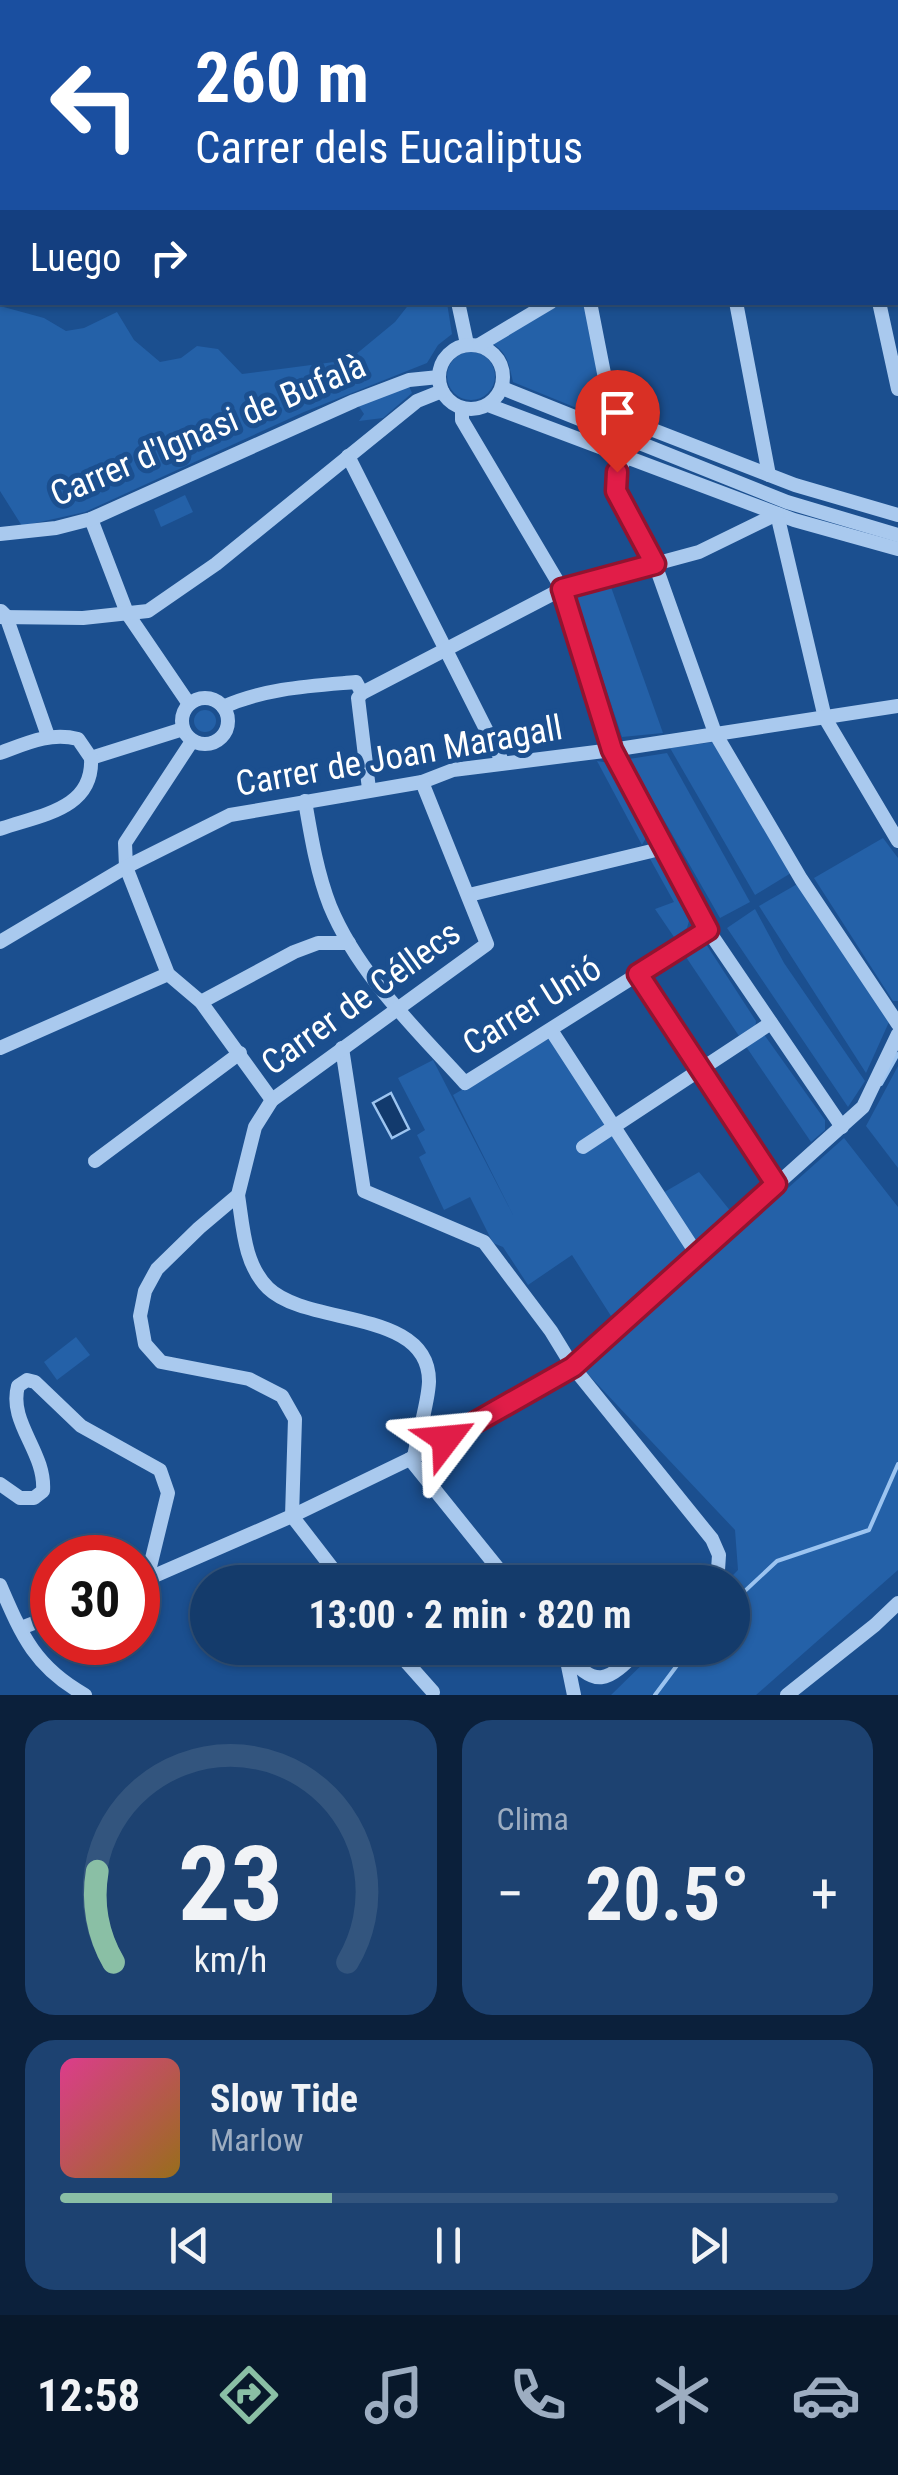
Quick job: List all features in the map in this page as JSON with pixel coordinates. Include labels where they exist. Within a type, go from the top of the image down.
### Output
[{"type":"street","points":[[459,305],[473,345]]},
{"type":"street","points":[[48,736],[2,614],[83,618],[148,611],[216,564],[441,384],[450,353],[473,345],[546,305]]},
{"type":"street","points":[[591,305],[612,414],[768,475],[898,515]]},
{"type":"street","points":[[737,305],[768,475]]},
{"type":"street","points":[[880,305],[898,388]]},
{"type":"street","points":[[462,408],[488,405],[502,388],[502,365],[488,349],[473,345]]},
{"type":"street","name":"Carrer d'Ignasi de Bufalà","points":[[0,534],[56,528],[92,519],[354,400],[409,380],[441,384]]},
{"type":"street","points":[[441,384],[462,408],[462,420],[562,589],[612,750],[708,930],[842,1127]]},
{"type":"street","points":[[502,388],[788,502],[898,535]]},
{"type":"street","points":[[488,405],[777,514],[898,549]]},
{"type":"street","points":[[348,456],[504,763]]},
{"type":"street","points":[[626,456],[617,472],[616,491],[655,564],[715,733],[802,879],[898,1024]]},
{"type":"street","points":[[369,789],[358,698],[362,694],[562,589],[699,552],[777,514]]},
{"type":"street","points":[[777,514],[825,718],[898,841]]},
{"type":"street","points":[[92,519],[127,613],[189,704]]},
{"type":"street","points":[[224,707],[272,690],[310,686],[356,682],[362,694]]},
{"type":"street","points":[[90,758],[188,735],[210,744],[224,734],[228,718],[224,707],[205,698],[189,704],[182,717],[188,735],[125,843],[126,867],[168,974],[201,1002],[272,1100]]},
{"type":"street","name":"Carrer de Joan Maragall","points":[[0,942],[126,867],[230,814],[422,782],[453,770],[898,706]]},
{"type":"street","points":[[0,752],[48,736],[78,740],[90,758],[90,780],[74,804],[0,829]]},
{"type":"street","name":"Carrer de Céllecs","points":[[238,1195],[256,1127],[272,1100],[488,944],[422,782]]},
{"type":"street","name":"Carrer Unió","points":[[304,801],[321,878],[349,943],[398,1010],[465,1083],[708,930]]},
{"type":"street","points":[[469,895],[664,848]]},
{"type":"street","points":[[201,1002],[294,952],[318,943],[349,943]]},
{"type":"street","points":[[0,1048],[168,974]]},
{"type":"street","points":[[638,974],[776,1184]]},
{"type":"street","points":[[583,1147],[772,1024]]},
{"type":"street","points":[[551,1030],[698,1256]]},
{"type":"street","points":[[160,1573],[412,1458],[573,1367],[863,1107],[898,1034]]},
{"type":"street","points":[[342,1048],[364,1191],[484,1242],[573,1367],[712,1539],[719,1554],[718,1565]]},
{"type":"street","points":[[95,1161],[240,1053]]},
{"type":"street","points":[[238,1195],[250,1263],[269,1290],[304,1308],[404,1335],[417,1348],[429,1381],[412,1458]]},
{"type":"street","points":[[238,1195],[157,1270],[145,1291],[140,1316],[144,1344],[161,1362],[249,1379],[282,1396],[295,1419],[292,1516],[331,1565]]},
{"type":"street","points":[[0,1484],[20,1498],[34,1498],[43,1491],[44,1474],[17,1412],[15,1397],[18,1386],[27,1380],[36,1382],[81,1426],[160,1470],[168,1493],[156,1535]]},
{"type":"street","points":[[412,1458],[496,1565]]},
{"type":"street","points":[[0,1585],[32,1650],[51,1674],[85,1695]]},
{"type":"street","points":[[788,1695],[898,1603]]},
{"type":"street","points":[[22,1628],[30,1625]]},
{"type":"street","points":[[409,1665],[433,1692]]},
{"type":"street","points":[[567,1665],[574,1695]]},
{"type":"street","points":[[577,1665],[600,1678],[613,1676]]},
{"type":"street","points":[[600,1695],[624,1665]]},
{"type":"shaded area","points":[[408,305],[447,305],[452,334],[438,345],[427,363],[304,412],[85,512],[22,526],[0,491],[0,306],[44,318],[66,331],[84,328],[117,312],[134,340],[160,362],[181,358],[197,346],[218,349],[242,374],[349,360],[395,322]]},
{"type":"shaded area","points":[[559,305],[586,305],[606,420],[513,382],[505,355],[493,344]]},
{"type":"shaded area","points":[[471,352],[488,359],[495,376],[488,393],[471,400],[454,393],[447,376],[454,359]]},
{"type":"shaded area","points":[[408,384],[412,393],[383,418],[359,421],[364,414],[358,405]]},
{"type":"shaded area","points":[[185,495],[193,512],[161,527],[154,510]]},
{"type":"shaded area","points":[[611,587],[663,733],[622,737],[575,595]]},
{"type":"shaded area","points":[[201,710],[209,710],[216,721],[209,732],[201,732],[194,725],[194,717]]},
{"type":"shaded area","points":[[713,742],[791,873],[755,895],[670,748]]},
{"type":"shaded area","points":[[667,753],[750,902],[720,918],[629,759]]},
{"type":"shaded area","points":[[597,761],[610,763],[648,834],[642,845]]},
{"type":"shaded area","points":[[883,838],[898,858],[898,1001],[893,1001],[814,878]]},
{"type":"shaded area","points":[[649,857],[661,859],[685,899],[681,905],[689,921],[687,928],[674,937],[655,909],[674,902]]},
{"type":"shaded area","points":[[799,883],[889,1022],[866,1073],[759,906]]},
{"type":"shaded area","points":[[755,909],[784,963],[865,1081],[848,1107],[727,928]]},
{"type":"shaded area","points":[[706,944],[756,1021],[755,1030],[741,1039],[684,954]]},
{"type":"shaded area","points":[[763,1033],[825,1120],[825,1130],[811,1142],[745,1045]]},
{"type":"shaded area","points":[[550,1038],[688,1249],[611,1316],[572,1255],[528,1285],[503,1247],[493,1243],[470,1197],[444,1210],[419,1157],[426,1153],[417,1135],[425,1130],[398,1078],[433,1060],[514,1217],[453,1095]]},
{"type":"shaded area","points":[[898,1066],[898,1168],[866,1126]]},
{"type":"shaded area","points":[[391,1093],[409,1129],[392,1138],[373,1103]]},
{"type":"shaded area","points":[[844,1138],[898,1207],[898,1570],[756,1695],[611,1695],[642,1665],[750,1665],[750,1565],[738,1565],[735,1530],[584,1370]]},
{"type":"shaded area","points":[[699,1172],[732,1213],[694,1245],[661,1194]]},
{"type":"shaded area","points":[[76,1337],[90,1355],[57,1380],[44,1362]]},
{"type":"waterway","points":[[881,1084],[898,1054]]},
{"type":"waterway","points":[[750,1586],[777,1561],[869,1530],[898,1464]]},
{"type":"waterway","points":[[655,1695],[677,1665]]},
{"type":"route","points":[[446,1439],[573,1367],[776,1184],[638,974],[708,930],[612,750],[562,589],[655,564],[616,491],[617,472]]}]
